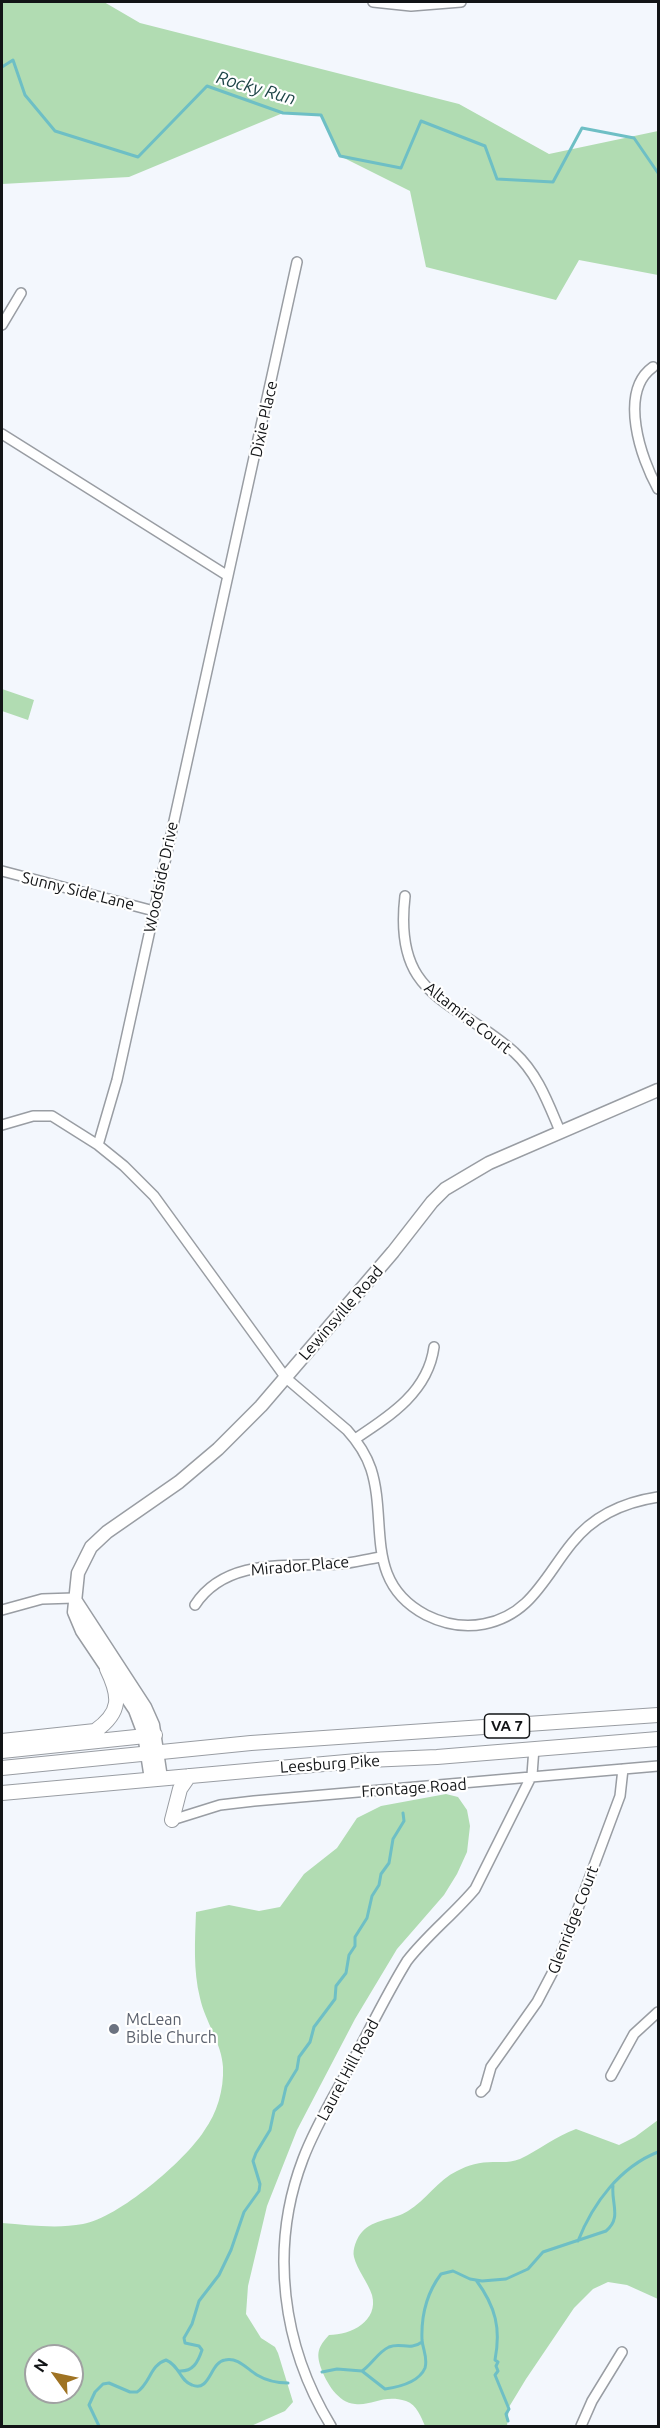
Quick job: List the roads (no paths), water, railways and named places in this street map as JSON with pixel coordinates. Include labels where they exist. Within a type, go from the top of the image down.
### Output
[{"type":"highway","points":[[2,1741],[95,1731],[108,1722],[115,1709],[115,1686],[107,1669]]},
{"type":"highway","name":"Leesburg Pike","points":[[2,1768],[251,1743],[658,1715]]},
{"type":"highway","points":[[2,1751],[150,1736]]},
{"type":"highway","name":"Leesburg Pike","points":[[2,1793],[658,1739]]},
{"type":"highway","points":[[172,1820],[180,1789],[189,1776]]},
{"type":"main road","name":"Lewinsville Road","points":[[150,1736],[75,1617],[74,1598],[80,1566],[97,1540],[199,1466],[261,1406],[393,1252],[425,1209],[445,1189],[489,1163],[658,1090]]},
{"type":"main road","name":"Lewinsville Road","points":[[74,1598],[135,1689],[153,1725],[150,1736],[156,1779]]},
{"type":"street","points":[[373,2],[411,6],[461,2]]},
{"type":"street","name":"Dixie Place","points":[[228,576],[297,262]]},
{"type":"street","points":[[2,325],[21,293]]},
{"type":"street","points":[[653,367],[645,372],[637,390],[636,424],[645,460],[658,489]]},
{"type":"street","points":[[2,434],[228,576]]},
{"type":"street","name":"Woodside Drive","points":[[98,1145],[117,1080],[228,576]]},
{"type":"street","name":"Sunny Side Lane","points":[[2,871],[154,911]]},
{"type":"street","name":"Altamira Court","points":[[405,896],[404,943],[413,969],[421,982],[442,1002],[501,1042],[527,1066],[545,1095],[560,1131]]},
{"type":"street","points":[[2,1125],[33,1116],[52,1116],[98,1145],[131,1171],[154,1196],[286,1378],[355,1438],[365,1455],[374,1484],[381,1557],[386,1571],[400,1594],[421,1612],[440,1621],[462,1625],[492,1622],[513,1613],[530,1600],[572,1542],[599,1518],[628,1504],[658,1497]]},
{"type":"street","points":[[355,1438],[393,1412],[415,1392],[428,1370],[434,1347]]},
{"type":"street","name":"Mirador Place","points":[[195,1605],[202,1594],[218,1581],[250,1570],[288,1564],[341,1564],[381,1557]]},
{"type":"street","points":[[2,1610],[42,1599],[74,1598]]},
{"type":"street","name":"Laurel Hill Road","points":[[331,2427],[297,2354],[286,2300],[285,2238],[295,2183],[314,2134],[403,1968],[416,1949],[462,1905],[475,1889],[532,1775],[534,1748]]},
{"type":"street","name":"Frontage Road","points":[[172,1820],[220,1805],[509,1781],[532,1775],[658,1766]]},
{"type":"street","name":"Glenridge Court","points":[[481,2092],[485,2088],[491,2067],[537,2002],[558,1962],[620,1796],[623,1768]]},
{"type":"street","points":[[611,2076],[634,2034],[658,2012]]},
{"type":"street","points":[[581,2427],[606,2375],[622,2352]]},
{"type":"waterway","name":"Rocky Run","points":[[2,67],[13,60],[25,95],[55,131],[138,157],[207,86],[283,113],[321,115],[340,156],[401,168],[421,121],[485,146],[497,179],[553,182],[582,128],[634,138],[658,173]]},
{"type":"waterway","points":[[179,2371],[191,2368],[197,2362],[202,2350],[199,2346],[185,2343],[184,2338],[192,2324],[199,2301],[219,2275],[231,2250],[244,2212],[259,2191],[260,2184],[253,2161],[256,2153],[270,2130],[274,2111],[282,2104],[286,2087],[297,2069],[299,2057],[310,2042],[314,2027],[335,1999],[336,1986],[346,1973],[349,1955],[355,1946],[355,1937],[367,1918],[372,1896],[379,1885],[381,1874],[389,1863],[393,1839],[404,1821],[403,1813]]},
{"type":"waterway","points":[[578,2241],[591,2213],[609,2188],[632,2167],[658,2152]]},
{"type":"waterway","points":[[322,2372],[337,2369],[362,2371],[385,2389],[402,2385],[418,2377],[426,2364],[422,2340],[424,2313],[428,2297],[441,2274],[453,2271],[470,2279],[482,2281],[506,2279],[528,2269],[543,2252],[606,2231],[615,2216],[613,2186]]},
{"type":"waterway","points":[[476,2280],[495,2318],[497,2328],[495,2360],[498,2362],[496,2366],[498,2371],[495,2375],[509,2409],[506,2414],[508,2421]]},
{"type":"waterway","points":[[362,2371],[389,2347],[413,2346],[422,2342]]},
{"type":"waterway","points":[[99,2426],[89,2405],[95,2392],[103,2384],[109,2383],[130,2392],[137,2392],[153,2370],[166,2360],[174,2366],[184,2380],[192,2385],[203,2385],[216,2366],[225,2360],[234,2360],[265,2379],[288,2383]]},
{"type":"place","name":"McLean Bible Church","points":[[114,2029]]}]
